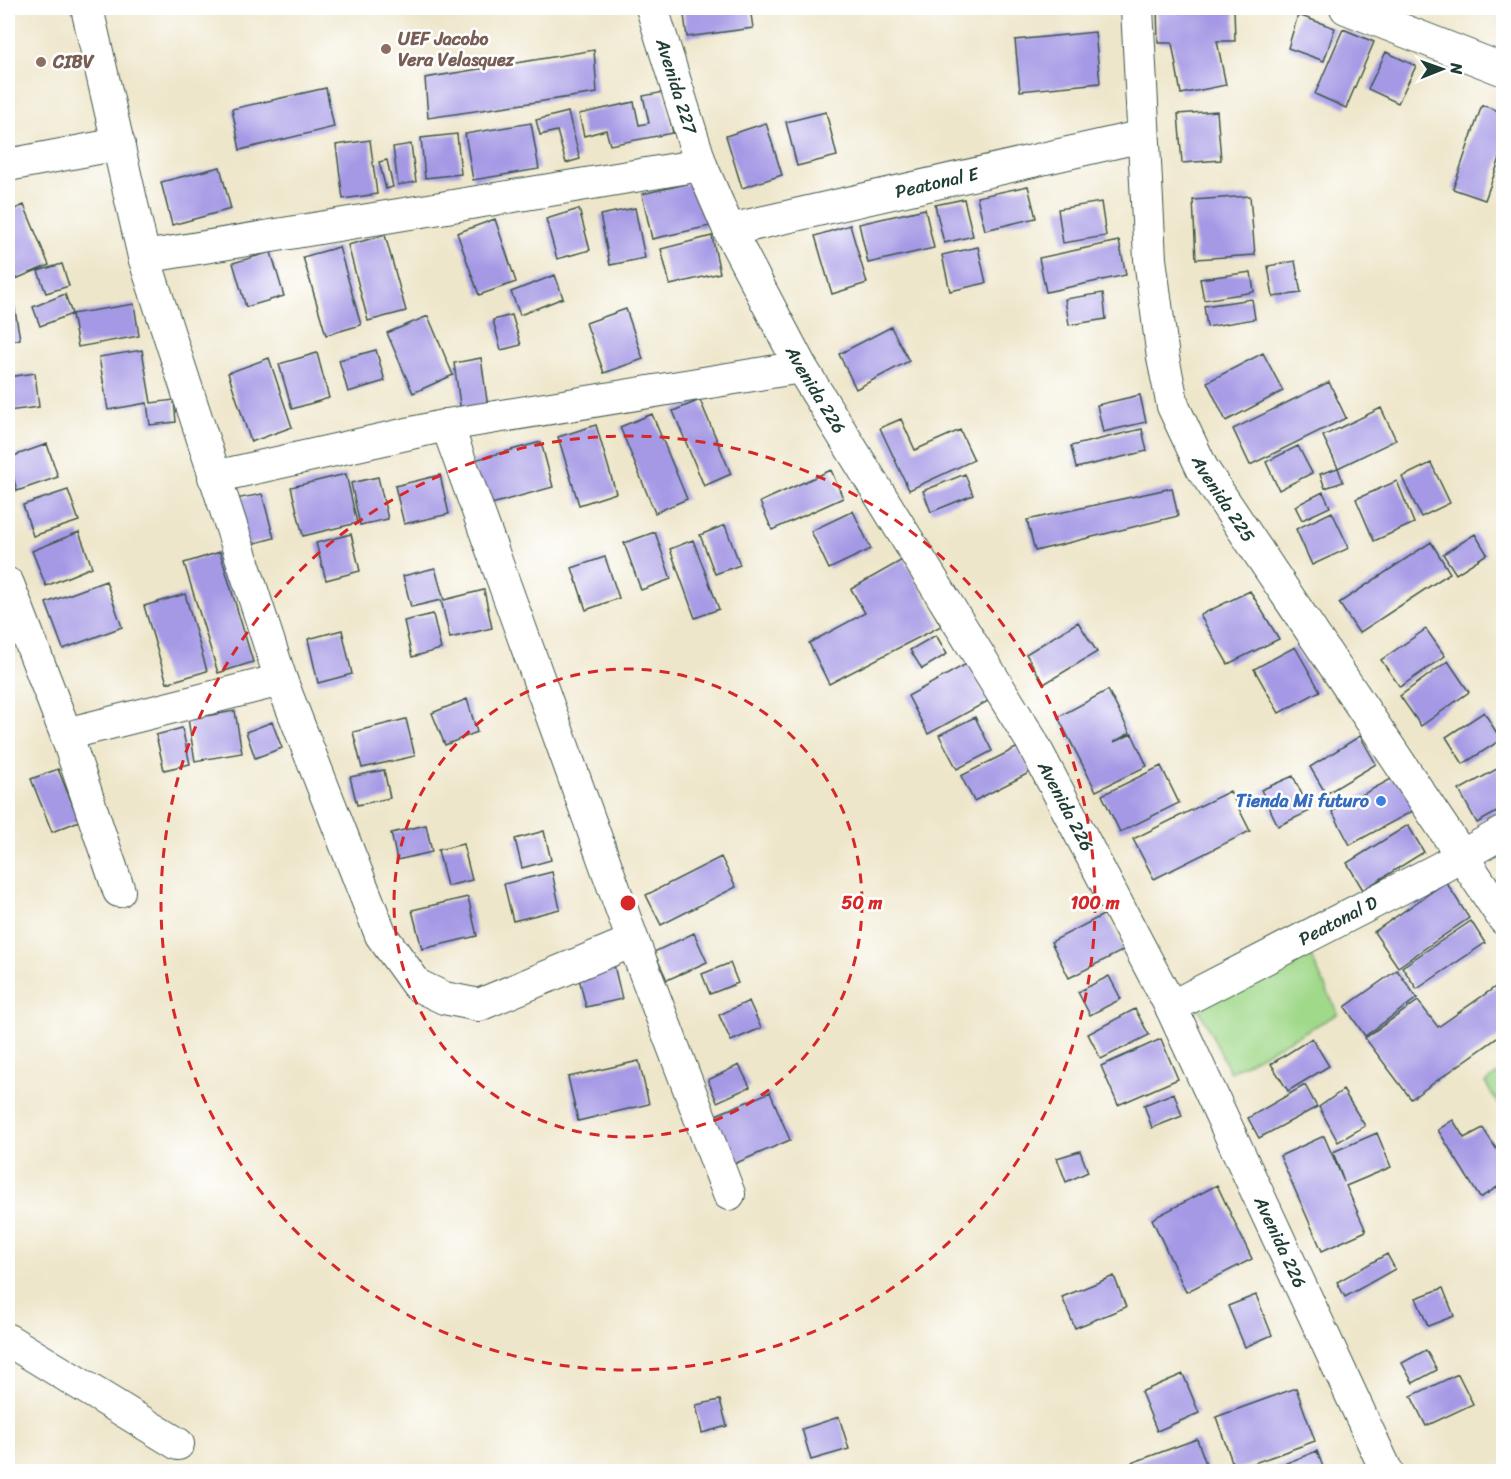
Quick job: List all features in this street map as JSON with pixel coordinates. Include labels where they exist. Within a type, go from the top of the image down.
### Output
[{"type":"street","points":[[87,8],[144,257],[281,680],[381,934],[417,986],[444,998],[479,1005],[633,941]]},
{"type":"street","name":"Avenida 227","points":[[652,8],[701,165]]},
{"type":"street","name":"Avenida 225","points":[[1137,8],[1150,259],[1163,358],[1173,406],[1202,468],[1503,918]]},
{"type":"street","points":[[1346,8],[1503,70]]},
{"type":"street","name":"Peatonal E","points":[[729,230],[1143,136]]},
{"type":"street","points":[[8,165],[119,144]]},
{"type":"street","points":[[144,257],[701,165]]},
{"type":"street","name":"Avenida 226","points":[[701,165],[729,230],[801,367],[1031,740],[1171,1007],[1387,1472]]},
{"type":"street","points":[[214,477],[447,425],[801,367]]},
{"type":"street","points":[[447,425],[633,941],[729,1194]]},
{"type":"street","points":[[8,585],[66,734],[119,891]]},
{"type":"street","points":[[66,734],[281,680]]},
{"type":"street","name":"Peatonal D","points":[[1171,1007],[1503,832]]},
{"type":"street","points":[[8,1340],[178,1444]]},
{"type":"green space","points":[[1308,950],[1338,1014],[1230,1072],[1197,1005]]},
{"type":"green space","points":[[1503,1070],[1503,1111],[1485,1083]]},
{"type":"building","points":[[683,8],[750,8],[753,28],[687,37]]},
{"type":"building","points":[[1157,8],[1234,8],[1235,41],[1217,41],[1226,85],[1181,94],[1172,43],[1158,43]]},
{"type":"building","points":[[1298,15],[1335,28],[1324,61],[1288,48]]},
{"type":"building","points":[[1343,29],[1374,42],[1346,108],[1315,94]]},
{"type":"building","points":[[1095,32],[1100,83],[1020,91],[1015,40]]},
{"type":"building","points":[[594,50],[597,93],[428,118],[425,78]]},
{"type":"building","points":[[1386,52],[1416,66],[1398,103],[1368,89]]},
{"type":"building","points":[[326,88],[334,127],[240,150],[232,109]]},
{"type":"building","points":[[664,92],[673,133],[610,145],[606,130],[584,136],[579,114],[634,102],[639,125],[649,123],[643,96]]},
{"type":"building","points":[[1482,105],[1504,113],[1504,147],[1485,200],[1453,189]]},
{"type":"building","points":[[1217,111],[1221,160],[1182,163],[1178,114]]},
{"type":"building","points":[[568,112],[580,159],[566,163],[557,131],[540,135],[536,120]]},
{"type":"building","points":[[826,112],[837,156],[797,166],[786,122]]},
{"type":"building","points":[[531,123],[539,169],[473,180],[465,134]]},
{"type":"building","points":[[766,123],[782,175],[742,188],[726,136]]},
{"type":"building","points":[[457,134],[461,174],[425,178],[421,138]]},
{"type":"building","points":[[370,140],[377,194],[343,199],[336,145]]},
{"type":"building","points":[[411,144],[416,182],[398,185],[393,147]]},
{"type":"building","points":[[387,160],[393,187],[386,189],[379,162]]},
{"type":"building","points":[[220,167],[231,209],[172,225],[161,182]]},
{"type":"building","points":[[700,181],[710,226],[652,239],[642,194]]},
{"type":"building","points":[[1028,186],[1036,218],[985,230],[977,197]]},
{"type":"building","points":[[1250,196],[1255,255],[1196,259],[1193,200]]},
{"type":"building","points":[[964,199],[973,236],[944,243],[935,205]]},
{"type":"building","points":[[1101,202],[1106,236],[1063,243],[1058,209]]},
{"type":"building","points":[[24,205],[49,265],[11,281],[8,273],[8,212]]},
{"type":"building","points":[[635,208],[645,258],[610,265],[600,215]]},
{"type":"building","points":[[579,209],[590,250],[557,259],[546,219]]},
{"type":"building","points":[[925,209],[934,248],[868,263],[859,224]]},
{"type":"building","points":[[495,219],[516,282],[479,295],[457,233]]},
{"type":"building","points":[[850,225],[867,283],[832,294],[815,236]]},
{"type":"building","points":[[385,235],[406,311],[368,321],[348,245]]},
{"type":"building","points":[[712,236],[720,273],[670,285],[661,249]]},
{"type":"building","points":[[1119,241],[1126,275],[1046,292],[1039,258]]},
{"type":"building","points":[[339,247],[361,325],[326,335],[303,257]]},
{"type":"building","points":[[978,247],[986,283],[950,291],[942,255]]},
{"type":"building","points":[[271,252],[284,296],[246,307],[233,263]]},
{"type":"building","points":[[1295,261],[1301,293],[1273,297],[1268,266]]},
{"type":"building","points":[[62,264],[69,286],[46,293],[38,271]]},
{"type":"building","points":[[1251,272],[1254,292],[1204,300],[1200,279]]},
{"type":"building","points":[[555,275],[563,298],[520,315],[511,292]]},
{"type":"building","points":[[1103,293],[1106,319],[1069,325],[1065,299]]},
{"type":"building","points":[[65,294],[72,314],[40,326],[33,307]]},
{"type":"building","points":[[13,299],[20,339],[8,342],[8,301]]},
{"type":"building","points":[[1252,299],[1255,319],[1207,327],[1204,306]]},
{"type":"building","points":[[134,304],[139,336],[78,347],[72,314]]},
{"type":"building","points":[[626,309],[643,359],[604,373],[586,323]]},
{"type":"building","points":[[512,315],[521,345],[501,350],[493,320]]},
{"type":"building","points":[[428,316],[453,375],[413,393],[387,333]]},
{"type":"building","points":[[891,327],[909,361],[856,389],[839,354]]},
{"type":"building","points":[[142,350],[151,403],[174,400],[176,422],[150,425],[147,403],[108,410],[99,357]]},
{"type":"building","points":[[376,350],[385,381],[348,392],[339,360]]},
{"type":"building","points":[[317,353],[329,398],[292,409],[279,364]]},
{"type":"building","points":[[1263,353],[1283,391],[1226,421],[1207,382]]},
{"type":"building","points":[[269,358],[292,427],[251,442],[228,373]]},
{"type":"building","points":[[481,358],[488,408],[461,411],[454,363]]},
{"type":"building","points":[[35,373],[39,407],[8,411],[8,377]]},
{"type":"building","points":[[1329,382],[1346,418],[1250,465],[1233,429]]},
{"type":"building","points":[[1140,395],[1146,422],[1103,432],[1097,405]]},
{"type":"building","points":[[700,400],[731,474],[704,486],[673,411]]},
{"type":"building","points":[[1381,408],[1396,440],[1338,468],[1323,436]]},
{"type":"building","points":[[652,414],[687,499],[655,513],[620,427]]},
{"type":"building","points":[[901,419],[915,450],[960,430],[974,460],[909,490],[880,428]]},
{"type":"building","points":[[596,425],[616,493],[579,505],[558,437]]},
{"type":"building","points":[[1142,429],[1147,451],[1076,468],[1071,446]]},
{"type":"building","points":[[541,442],[553,487],[484,506],[471,461]]},
{"type":"building","points":[[47,444],[58,477],[17,491],[8,458]]},
{"type":"building","points":[[1298,446],[1312,473],[1279,490],[1266,462]]},
{"type":"building","points":[[1431,463],[1450,503],[1421,517],[1402,477]]},
{"type":"building","points":[[1338,468],[1343,482],[1325,488],[1320,474]]},
{"type":"building","points":[[831,470],[843,498],[772,530],[760,502]]},
{"type":"building","points":[[346,474],[357,523],[303,536],[291,487]]},
{"type":"building","points":[[965,474],[973,495],[931,512],[923,491]]},
{"type":"building","points":[[440,475],[449,514],[404,524],[395,486]]},
{"type":"building","points":[[378,477],[388,519],[360,525],[351,483]]},
{"type":"building","points":[[1397,481],[1414,523],[1374,541],[1356,499]]},
{"type":"building","points":[[1172,488],[1178,516],[1035,551],[1027,520]]},
{"type":"building","points":[[68,490],[79,521],[33,536],[23,505]]},
{"type":"building","points":[[1323,492],[1330,507],[1302,520],[1295,506]]},
{"type":"building","points":[[262,494],[274,538],[244,546],[235,499]]},
{"type":"building","points":[[853,511],[871,549],[829,569],[811,531]]},
{"type":"building","points":[[1332,512],[1349,548],[1312,565],[1296,529]]},
{"type":"building","points":[[725,525],[740,565],[715,574],[700,535]]},
{"type":"building","points":[[79,532],[92,567],[46,586],[32,551]]},
{"type":"building","points":[[655,532],[671,579],[641,590],[624,543]]},
{"type":"building","points":[[351,534],[360,571],[326,580],[316,543]]},
{"type":"building","points":[[1475,534],[1487,554],[1456,574],[1443,554]]},
{"type":"building","points":[[693,540],[719,609],[695,618],[670,549]]},
{"type":"building","points":[[1431,542],[1450,573],[1359,633],[1339,603]]},
{"type":"building","points":[[220,552],[253,662],[218,673],[184,563]]},
{"type":"building","points":[[605,557],[619,598],[586,610],[572,568]]},
{"type":"building","points":[[904,559],[941,626],[829,684],[809,643],[865,613],[851,589]]},
{"type":"building","points":[[435,568],[444,600],[484,590],[492,628],[450,638],[441,600],[411,607],[403,576]]},
{"type":"building","points":[[106,581],[122,627],[63,649],[46,603]]},
{"type":"building","points":[[1250,591],[1279,639],[1228,664],[1200,615]]},
{"type":"building","points":[[185,594],[207,671],[167,683],[144,606]]},
{"type":"building","points":[[433,614],[441,649],[412,657],[404,621]]},
{"type":"building","points":[[1078,622],[1097,652],[1044,684],[1026,654]]},
{"type":"building","points":[[1426,629],[1445,656],[1400,687],[1381,660]]},
{"type":"building","points":[[342,630],[352,674],[318,683],[308,639]]},
{"type":"building","points":[[936,635],[947,654],[922,669],[910,650]]},
{"type":"building","points":[[1295,647],[1320,691],[1279,713],[1254,669]]},
{"type":"building","points":[[1448,661],[1469,692],[1421,726],[1400,696]]},
{"type":"building","points":[[968,663],[988,701],[928,734],[908,696]]},
{"type":"building","points":[[1108,690],[1130,733],[1114,742],[1132,734],[1147,766],[1096,791],[1058,717]]},
{"type":"building","points":[[467,699],[477,732],[445,745],[432,713]]},
{"type":"building","points":[[235,711],[242,753],[195,761],[188,719]]},
{"type":"building","points":[[1484,712],[1501,740],[1463,764],[1446,737]]},
{"type":"building","points":[[975,717],[992,751],[957,769],[939,735]]},
{"type":"building","points":[[406,719],[415,756],[362,768],[353,732]]},
{"type":"building","points":[[272,722],[282,748],[255,758],[246,732]]},
{"type":"building","points":[[182,728],[190,764],[164,770],[156,735]]},
{"type":"building","points":[[1360,736],[1376,764],[1326,794],[1310,767]]},
{"type":"building","points":[[1018,747],[1031,772],[974,801],[961,776]]},
{"type":"building","points":[[1504,765],[1504,808],[1477,823],[1459,790]]},
{"type":"building","points":[[1161,766],[1179,803],[1120,832],[1102,795]]},
{"type":"building","points":[[58,769],[79,821],[52,832],[31,779]]},
{"type":"building","points":[[384,770],[390,798],[357,805],[350,777]]},
{"type":"building","points":[[1404,772],[1422,806],[1350,845],[1332,811]]},
{"type":"building","points":[[1293,776],[1310,811],[1278,826],[1261,790]]},
{"type":"building","points":[[1230,791],[1250,831],[1154,879],[1133,839]]},
{"type":"building","points":[[426,825],[432,852],[397,860],[391,833]]},
{"type":"building","points":[[1408,825],[1424,852],[1363,890],[1347,863]]},
{"type":"building","points":[[544,831],[551,860],[522,868],[515,839]]},
{"type":"building","points":[[463,844],[472,880],[447,886],[438,850]]},
{"type":"building","points":[[721,857],[736,887],[661,925],[646,895]]},
{"type":"building","points":[[552,872],[560,909],[513,921],[504,884]]},
{"type":"building","points":[[1446,882],[1469,918],[1398,967],[1374,932]]},
{"type":"building","points":[[468,897],[477,936],[422,949],[412,910]]},
{"type":"building","points":[[1105,914],[1124,950],[1069,978],[1051,942]]},
{"type":"building","points":[[1471,921],[1485,943],[1417,989],[1402,967]]},
{"type":"building","points":[[694,933],[707,962],[667,980],[654,952]]},
{"type":"building","points":[[730,963],[738,983],[710,994],[702,974]]},
{"type":"building","points":[[614,965],[622,999],[586,1007],[578,974]]},
{"type":"building","points":[[1397,970],[1417,998],[1365,1036],[1345,1007]]},
{"type":"building","points":[[1109,976],[1121,999],[1090,1015],[1078,992]]},
{"type":"building","points":[[1504,981],[1504,1033],[1411,1099],[1365,1038],[1418,1001],[1438,1027]]},
{"type":"building","points":[[749,1001],[761,1028],[731,1041],[719,1015]]},
{"type":"building","points":[[1135,1009],[1149,1035],[1101,1059],[1088,1034]]},
{"type":"building","points":[[1312,1038],[1329,1066],[1288,1091],[1271,1064]]},
{"type":"building","points":[[1161,1039],[1178,1079],[1118,1105],[1101,1066]]},
{"type":"building","points":[[639,1061],[649,1104],[578,1121],[568,1077]]},
{"type":"building","points":[[739,1065],[750,1087],[717,1102],[708,1080]]},
{"type":"building","points":[[1305,1085],[1317,1107],[1259,1138],[1248,1118]]},
{"type":"building","points":[[1343,1090],[1365,1126],[1338,1142],[1319,1107]]},
{"type":"building","points":[[770,1092],[790,1140],[734,1164],[714,1116]]},
{"type":"building","points":[[1174,1093],[1182,1116],[1152,1128],[1144,1105]]},
{"type":"building","points":[[1453,1120],[1464,1138],[1483,1128],[1504,1161],[1504,1183],[1480,1198],[1438,1130]]},
{"type":"building","points":[[1377,1133],[1391,1167],[1346,1186],[1366,1231],[1322,1251],[1280,1156],[1324,1136],[1344,1182],[1333,1152]]},
{"type":"building","points":[[1080,1151],[1088,1172],[1066,1182],[1057,1158]]},
{"type":"building","points":[[1217,1185],[1252,1259],[1186,1292],[1152,1219]]},
{"type":"building","points":[[1387,1254],[1395,1269],[1345,1297],[1337,1282]]},
{"type":"building","points":[[1114,1276],[1126,1307],[1075,1328],[1062,1297]]},
{"type":"building","points":[[1443,1288],[1454,1316],[1428,1326],[1416,1298]]},
{"type":"building","points":[[1256,1295],[1272,1335],[1245,1347],[1228,1306]]},
{"type":"building","points":[[1426,1350],[1437,1370],[1413,1383],[1402,1363]]},
{"type":"building","points":[[1183,1374],[1199,1413],[1157,1431],[1141,1392]]},
{"type":"building","points":[[1458,1374],[1473,1404],[1426,1426],[1411,1396]]},
{"type":"building","points":[[1296,1388],[1315,1441],[1235,1470],[1216,1417]]},
{"type":"building","points":[[720,1400],[727,1426],[702,1433],[696,1405]]},
{"type":"building","points":[[839,1417],[849,1449],[811,1460],[802,1429]]},
{"type":"building","points":[[1197,1439],[1209,1472],[1125,1472],[1123,1466]]},
{"type":"building","points":[[1317,1451],[1325,1472],[1266,1472],[1266,1471]]},
{"type":"place","name":"UEF Jacobo Vera Velasquez","points":[[386,49]]},
{"type":"place","name":"CIBV","points":[[41,62]]},
{"type":"place","name":"Tienda Mi futuro","points":[[1381,801]]}]
